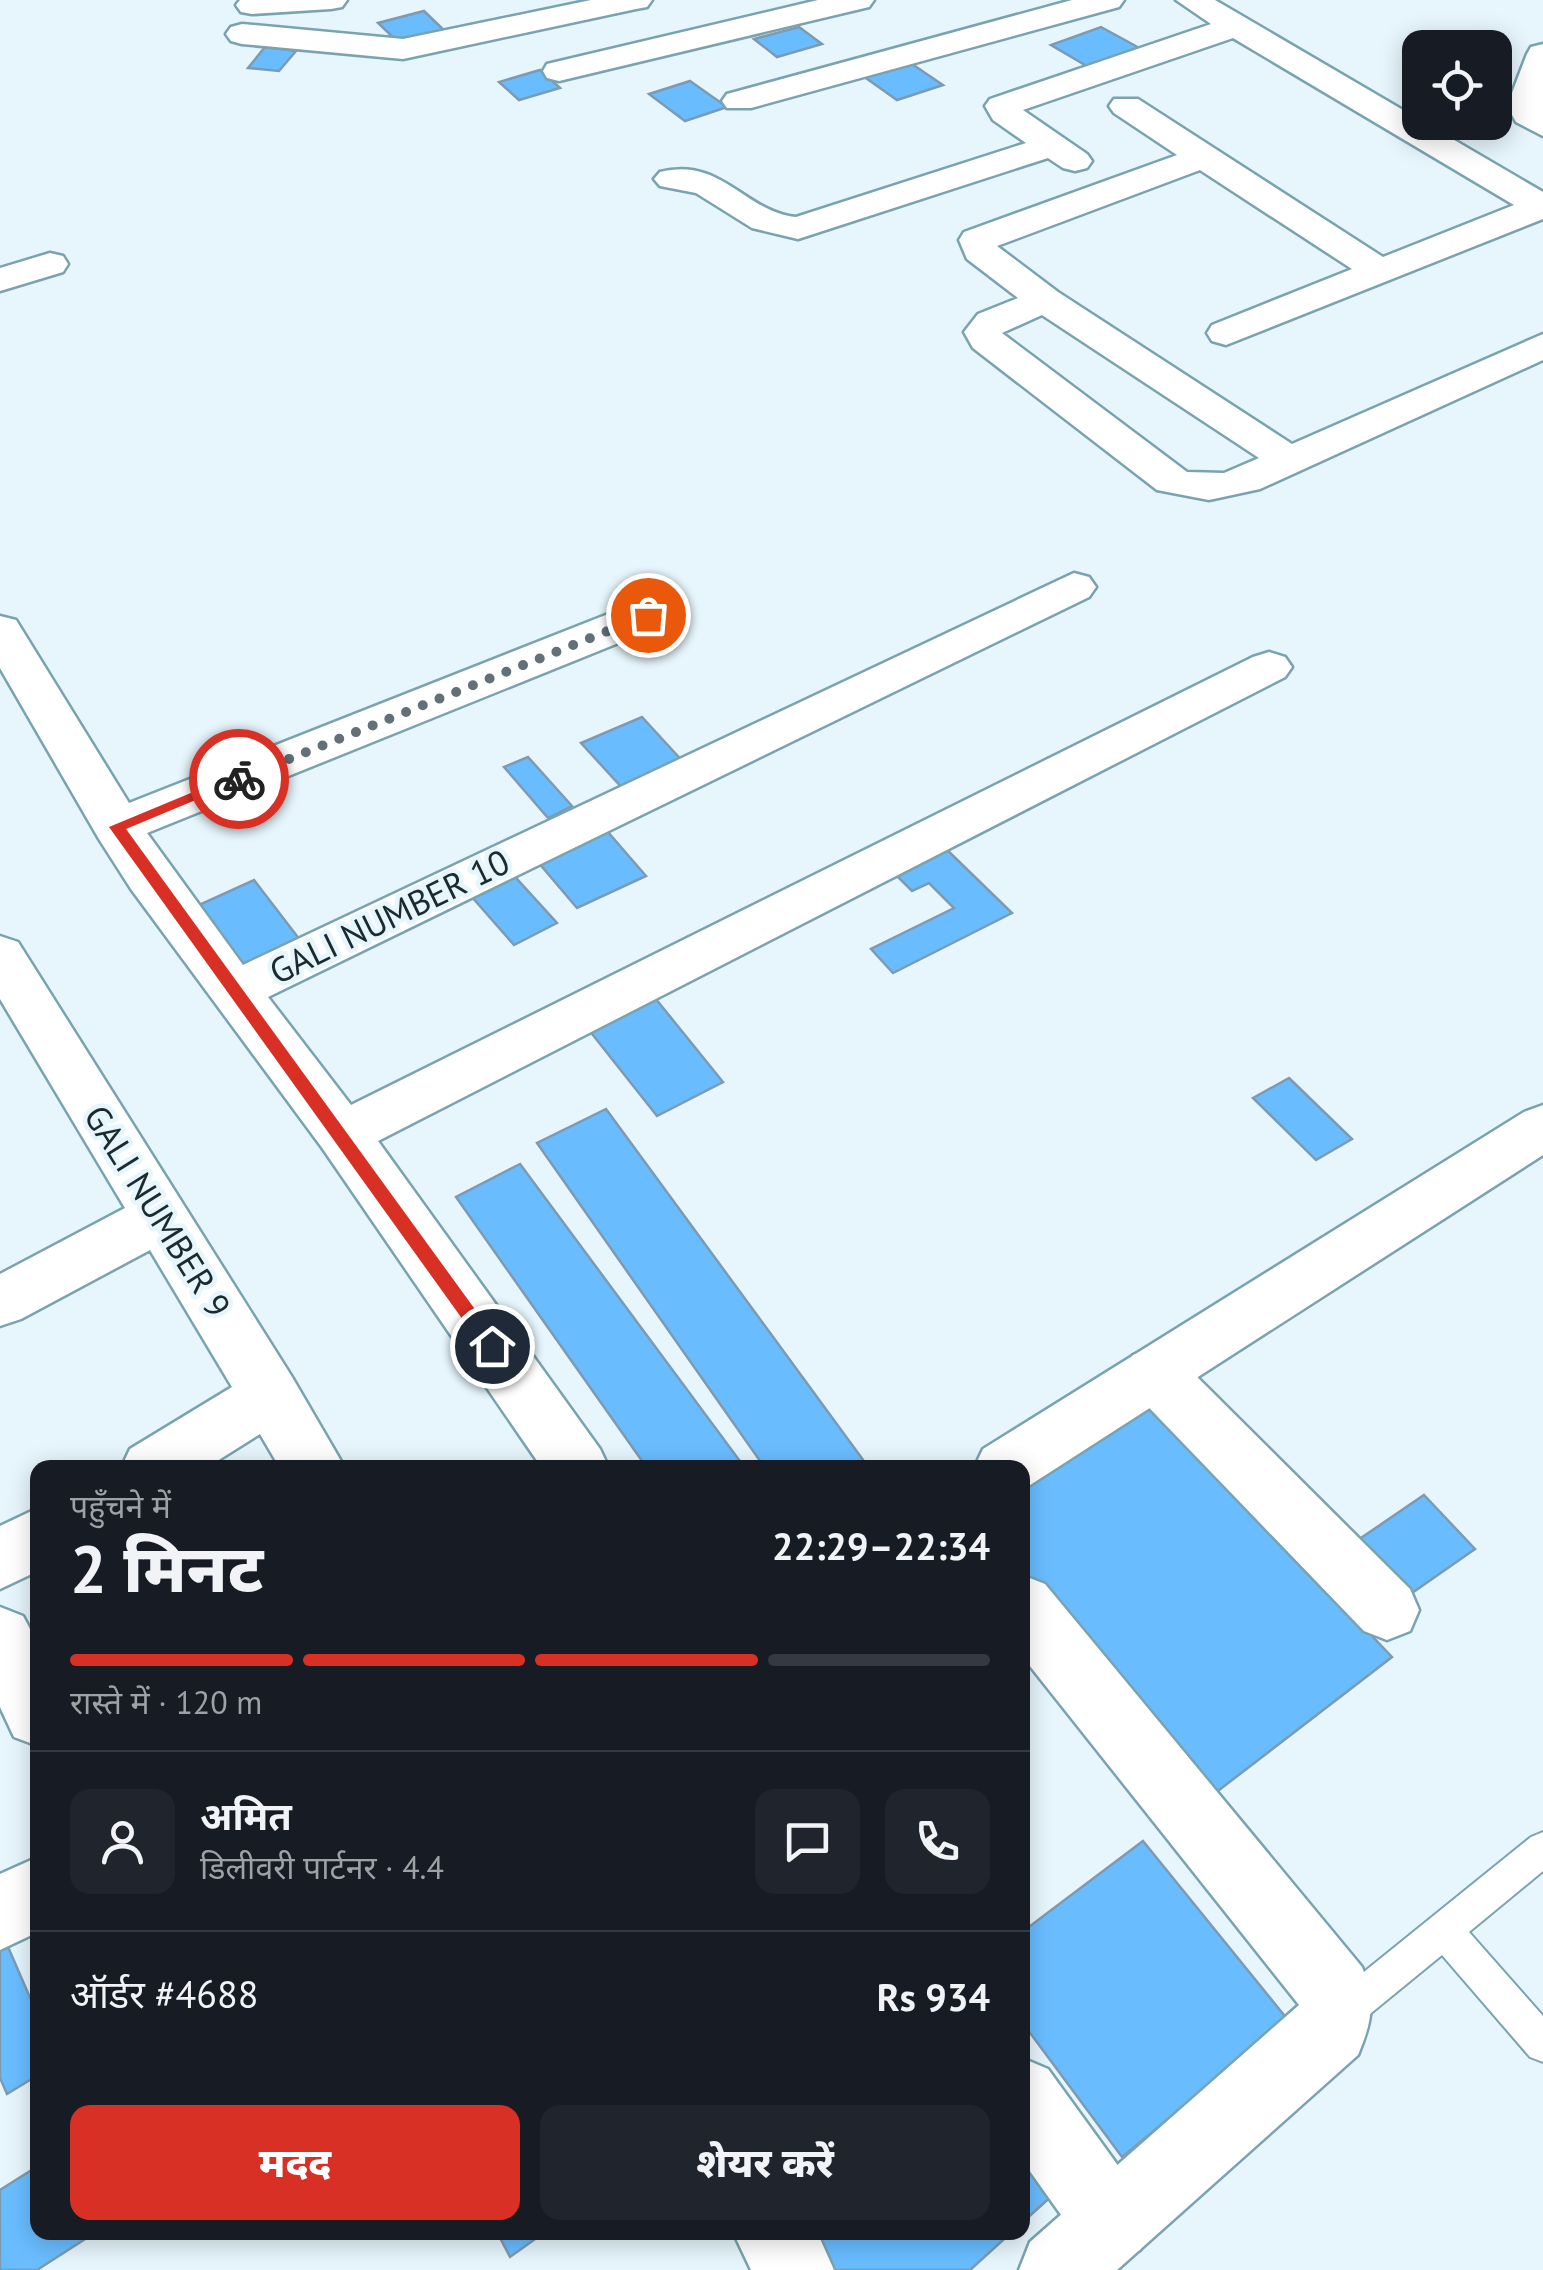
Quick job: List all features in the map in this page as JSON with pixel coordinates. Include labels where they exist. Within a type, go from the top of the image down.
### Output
[{"type":"street","points":[[331,0],[247,19],[403,49],[636,0]]},
{"type":"street","points":[[559,70],[858,0]]},
{"type":"street","points":[[738,101],[1108,0]]},
{"type":"street","points":[[1116,188],[1005,113],[1002,106],[1215,8],[1542,206]]},
{"type":"street","points":[[695,10],[796,86]]},
{"type":"street","points":[[1539,74],[1524,106],[1528,115],[1543,126]]},
{"type":"street","points":[[1126,106],[1380,271]]},
{"type":"street","points":[[672,179],[706,182],[780,229],[808,225],[1052,146]]},
{"type":"street","points":[[1203,157],[977,240],[980,250],[1045,300],[1290,460]]},
{"type":"street","points":[[959,176],[1022,221]]},
{"type":"street","points":[[1226,333],[1542,206]]},
{"type":"street","points":[[0,280],[50,264]]},
{"type":"street","points":[[1045,300],[991,322],[982,332],[1172,480],[1199,489],[1218,489],[1290,460],[1543,346]]},
{"type":"street","name":"GALI NUMBER 10","points":[[572,1460],[342,1134],[234,990],[1074,587]]},
{"type":"street","points":[[116,827],[648,615]]},
{"type":"street","points":[[0,630],[116,827],[234,990]]},
{"type":"street","points":[[342,1134],[1269,667]]},
{"type":"street","name":"GALI NUMBER 9","points":[[0,956],[309,1460]]},
{"type":"street","points":[[1018,1460],[1536,1142]]},
{"type":"street","points":[[0,1302],[162,1216]]},
{"type":"street","points":[[1154,1373],[1387,1610]]},
{"type":"street","points":[[165,1460],[271,1395]]},
{"type":"street","points":[[0,1560],[30,1542]]},
{"type":"street","points":[[1030,1615],[1331,1998],[1332,2030],[1086,2247],[1030,2114]]},
{"type":"street","points":[[0,1638],[30,1698]]},
{"type":"street","points":[[0,1914],[30,1897]]},
{"type":"street","points":[[777,2240],[794,2270]]},
{"type":"lane","points":[[1331,1998],[1444,1929],[1543,1848]]},
{"type":"lane","points":[[1444,1929],[1543,2044]]},
{"type":"building","points":[[424,11],[446,32],[400,44],[378,23]]},
{"type":"building","points":[[799,27],[822,44],[777,57],[754,39]]},
{"type":"building","points":[[1101,27],[1143,50],[1092,69],[1051,45]]},
{"type":"building","points":[[265,47],[296,51],[279,71],[248,68]]},
{"type":"building","points":[[909,62],[943,85],[897,100],[863,76]]},
{"type":"building","points":[[540,70],[560,88],[519,100],[499,82]]},
{"type":"building","points":[[690,81],[727,107],[685,121],[649,94]]},
{"type":"building","points":[[642,717],[686,765],[625,791],[581,743]]},
{"type":"building","points":[[528,757],[572,806],[548,818],[504,767]]},
{"type":"building","points":[[601,824],[646,876],[577,908],[532,855]]},
{"type":"building","points":[[944,847],[1012,913],[893,973],[871,949],[954,908],[929,883],[912,891],[893,872]]},
{"type":"building","points":[[507,868],[557,923],[514,945],[464,888]]},
{"type":"building","points":[[254,880],[300,940],[233,971],[188,910]]},
{"type":"building","points":[[651,993],[723,1082],[657,1116],[585,1025]]},
{"type":"building","points":[[1289,1078],[1352,1139],[1316,1160],[1253,1098]]},
{"type":"building","points":[[606,1109],[863,1460],[759,1460],[537,1143]]},
{"type":"building","points":[[520,1164],[739,1460],[641,1460],[456,1197]]},
{"type":"building","points":[[1147,1399],[1392,1657],[1210,1797],[1030,1587],[1030,1477]]},
{"type":"building","points":[[1424,1495],[1475,1549],[1409,1595],[1358,1540]]},
{"type":"building","points":[[1143,1841],[1288,2020],[1122,2157],[1030,2033],[1030,1926]]},
{"type":"building","points":[[5,1940],[30,1998],[30,2080],[7,2094],[0,2078],[0,1943]]},
{"type":"building","points":[[1030,2158],[1056,2192],[1030,2216]]},
{"type":"building","points":[[30,2171],[30,2240],[84,2240],[37,2270],[0,2270],[0,2190]]},
{"type":"building","points":[[501,2240],[534,2240],[510,2257]]},
{"type":"building","points":[[799,2240],[1003,2240],[970,2270],[820,2270]]},
{"type":"way so far","points":[[239,779],[648,615]]},
{"type":"route","points":[[239,779],[116,827],[492,1346]]}]
